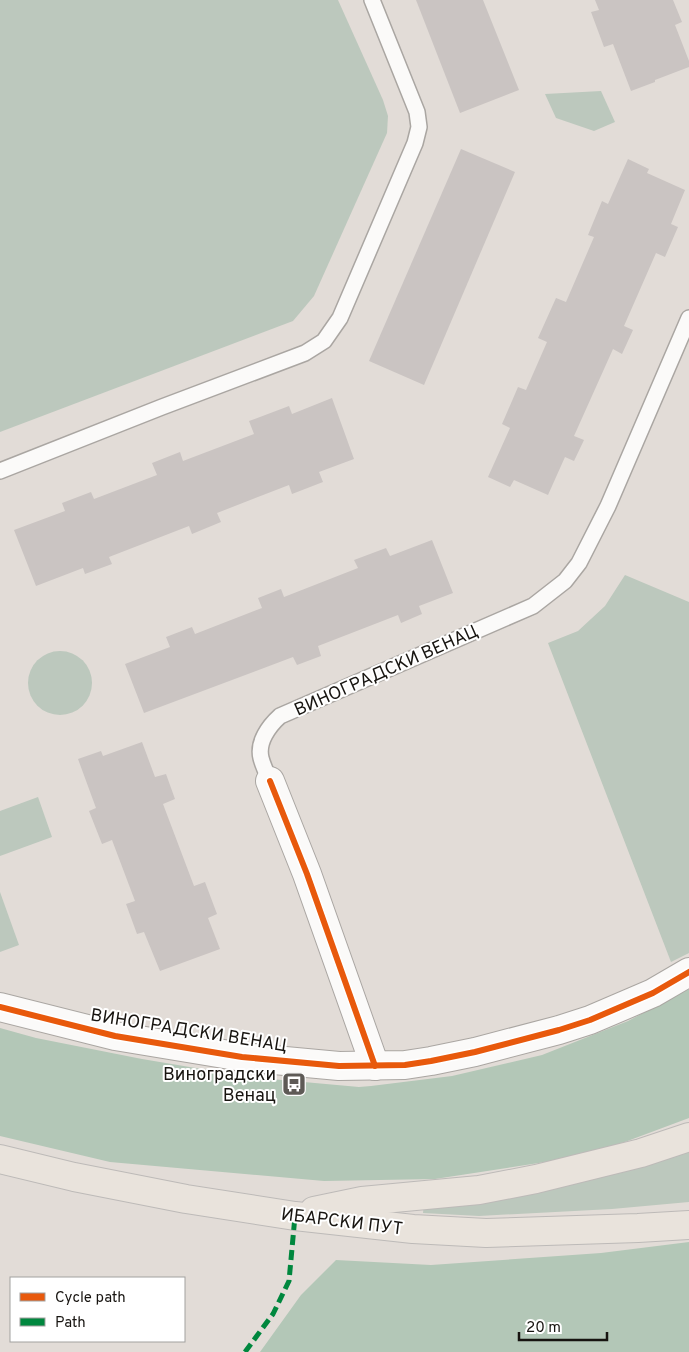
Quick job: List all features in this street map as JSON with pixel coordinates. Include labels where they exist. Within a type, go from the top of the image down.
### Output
[{"type":"main road","points":[[295,1216],[362,1201],[479,1190],[536,1179],[641,1153],[689,1137]]},
{"type":"main road","name":"ИБАРСКИ ПУТ","points":[[0,1159],[129,1188],[295,1216],[413,1229],[486,1233],[689,1225]]},
{"type":"street","name":"ВИНОГРАДСКИ ВЕНАЦ","points":[[270,781],[307,874],[375,1066]]},
{"type":"street","name":"ВИНОГРАДСКИ ВЕНАЦ","points":[[0,1008],[114,1036],[242,1057],[331,1066],[405,1065],[476,1052],[590,1020],[653,993],[689,972]]},
{"type":"lane","points":[[0,471],[305,353],[324,341],[340,318],[419,127],[417,112],[372,0]]},
{"type":"lane","name":"ВИНОГРАДСКИ ВЕНАЦ","points":[[270,781],[261,758],[260,748],[269,726],[280,716],[533,606],[565,581],[579,563],[608,506],[689,318]]},
{"type":"shaded area","points":[[0,0],[338,0],[383,100],[388,116],[387,133],[314,296],[293,321],[0,432]]},
{"type":"shaded area","points":[[601,91],[615,122],[594,131],[556,118],[545,94]]},
{"type":"shaded area","points":[[625,575],[689,602],[689,953],[671,962],[548,643],[578,631],[605,606]]},
{"type":"shaded area","points":[[60,651],[78,657],[86,665],[92,683],[86,701],[78,709],[60,715],[42,709],[34,701],[28,683],[34,665],[42,657]]},
{"type":"shaded area","points":[[38,797],[52,837],[0,856],[0,811]]},
{"type":"shaded area","points":[[0,892],[19,945],[0,952]]},
{"type":"shaded area","points":[[689,1142],[689,1202],[612,1209],[479,1216],[423,1213],[424,1203]]},
{"type":"green space","points":[[689,989],[689,1118],[590,1155],[435,1179],[324,1181],[110,1162],[0,1136],[0,1028],[36,1038],[142,1059],[249,1077],[359,1087],[452,1076],[542,1055],[628,1021]]},
{"type":"green space","points":[[689,1242],[689,1352],[260,1352],[301,1295],[336,1260],[431,1265],[601,1253]]},
{"type":"building","points":[[416,0],[483,0],[519,90],[460,113]]},
{"type":"building","points":[[595,0],[673,0],[682,22],[675,25],[689,61],[689,67],[631,91],[613,44],[604,47],[591,12],[599,10]]},
{"type":"building","points":[[461,149],[515,172],[424,385],[369,361]]},
{"type":"building","points":[[628,159],[649,169],[647,173],[685,190],[671,224],[678,227],[665,257],[656,253],[624,326],[633,330],[622,354],[613,349],[574,436],[584,440],[574,461],[565,457],[548,495],[514,480],[510,487],[488,477],[510,428],[502,424],[518,387],[526,390],[547,342],[538,338],[556,298],[566,302],[594,237],[588,235],[602,201],[608,204]]},
{"type":"building","points":[[332,398],[354,459],[319,472],[323,482],[292,494],[289,485],[217,513],[221,522],[192,534],[189,526],[109,557],[112,564],[85,574],[83,568],[36,586],[14,530],[65,511],[62,503],[91,492],[94,499],[157,475],[152,463],[180,452],[183,461],[254,434],[249,421],[289,406],[292,414]]},
{"type":"building","points":[[432,540],[453,593],[419,606],[422,614],[401,623],[398,615],[318,646],[321,656],[297,665],[293,657],[144,713],[125,664],[170,647],[166,637],[192,627],[195,634],[262,608],[258,598],[281,589],[284,597],[358,568],[354,560],[386,548],[390,556]]},
{"type":"building","points":[[142,742],[155,777],[166,774],[175,799],[163,804],[194,886],[205,882],[217,914],[208,918],[220,949],[160,971],[144,932],[137,934],[126,904],[135,901],[112,840],[102,844],[89,811],[96,808],[78,759],[101,751],[103,756]]},
{"type":"marked path","points":[[245,1352],[273,1314],[289,1281],[295,1216]]},
{"type":"cycle path","points":[[270,781],[307,874],[375,1066]]},
{"type":"cycle path","points":[[0,1007],[115,1036],[242,1057],[339,1066],[405,1065],[475,1052],[590,1020],[653,993],[689,972]]},
{"type":"place","name":"Виноградски Венац","points":[[294,1084]]}]
